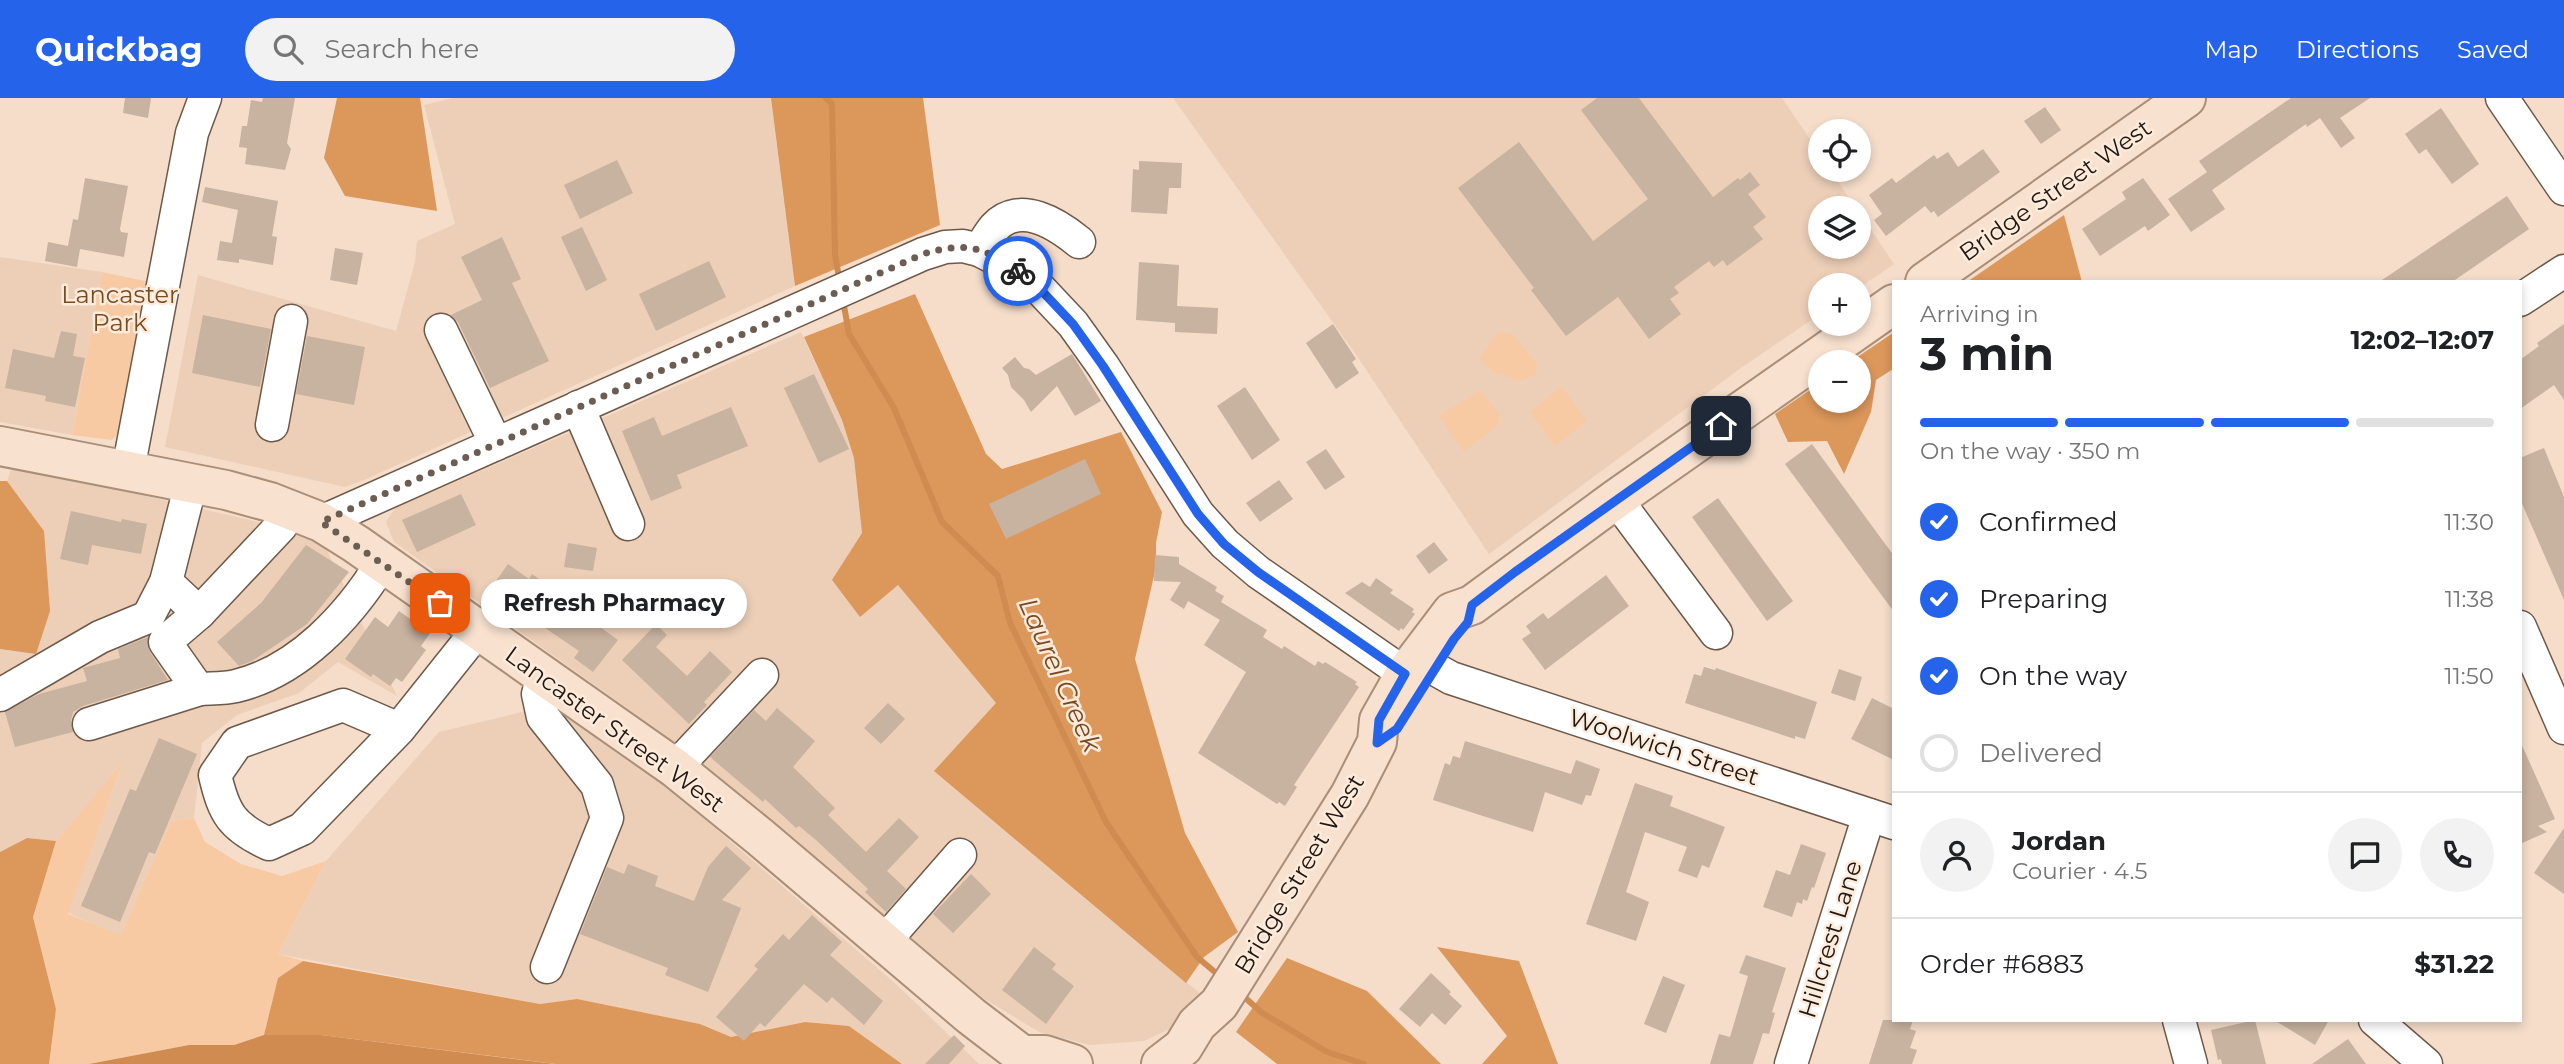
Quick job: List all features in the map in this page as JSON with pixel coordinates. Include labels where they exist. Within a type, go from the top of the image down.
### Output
[{"type":"main road","name":"Bridge Street West","points":[[1928,280],[2186,98]]},
{"type":"main road","name":"Bridge Street West","points":[[1161,1064],[1183,1047],[1198,1024],[1219,1004],[1350,795],[1377,743],[1397,729],[1420,671],[1452,612],[1472,605],[1616,499],[1892,305]]},
{"type":"main road","name":"Lancaster Street West","points":[[0,446],[191,483],[260,499],[306,516],[382,563],[675,768],[760,836],[883,943],[1025,1060],[1045,1055],[1073,1064]]},
{"type":"main road","name":"Bridge Street West","points":[[1205,1064],[1219,1004]]},
{"type":"street","points":[[128,470],[192,133],[205,98]]},
{"type":"street","points":[[2502,98],[2564,189]]},
{"type":"street","points":[[200,689],[165,642],[199,613],[281,526],[496,444],[904,262],[945,247],[963,246],[979,250],[997,225],[1017,216],[1045,218],[1079,242]]},
{"type":"street","name":"Woolwich Street","points":[[979,250],[1016,269],[1041,290],[1073,324],[1198,514],[1224,544],[1258,572],[1420,671],[1451,678],[1881,819]]},
{"type":"street","points":[[2522,299],[2564,271]]},
{"type":"street","points":[[272,425],[292,321]]},
{"type":"street","points":[[441,330],[496,444]]},
{"type":"street","points":[[578,407],[628,524]]},
{"type":"street","points":[[0,695],[100,637],[148,617],[166,582],[191,483]]},
{"type":"street","points":[[1616,499],[1716,633]]},
{"type":"street","points":[[89,724],[200,689],[235,686],[273,673],[305,652],[335,625],[382,563]]},
{"type":"street","points":[[166,582],[199,613]]},
{"type":"street","points":[[399,729],[343,705],[237,743],[215,775],[222,806],[244,833],[269,844],[302,829],[399,729],[478,630]]},
{"type":"street","points":[[2522,632],[2564,728]]},
{"type":"street","points":[[542,676],[538,694],[543,717],[597,785],[607,818],[547,967]]},
{"type":"street","points":[[675,768],[762,676]]},
{"type":"street","name":"Hillcrest Lane","points":[[1791,1064],[1881,819]]},
{"type":"street","points":[[883,943],[960,855]]},
{"type":"street","points":[[2180,1022],[2191,1064]]},
{"type":"street","points":[[2377,1022],[2426,1064]]},
{"type":"shaded area","points":[[337,98],[420,98],[437,211],[345,196],[324,158]]},
{"type":"shaded area","points":[[453,98],[771,98],[795,286],[345,487],[165,447],[198,275],[396,331],[415,262],[417,241],[455,224],[424,105]]},
{"type":"shaded area","points":[[771,98],[923,98],[940,225],[795,286]]},
{"type":"shaded area","points":[[1173,98],[1782,98],[1808,136],[1808,182],[1838,182],[1848,196],[1808,196],[1808,259],[1871,259],[1871,230],[1894,264],[1871,280],[1871,273],[1808,273],[1808,322],[1741,368],[1489,554],[1359,359]]},
{"type":"shaded area","points":[[2064,215],[2081,280],[1970,280]]},
{"type":"shaded area","points":[[0,257],[102,272],[72,435],[0,422]]},
{"type":"shaded area","points":[[915,294],[986,454],[1002,469],[1121,432],[1162,512],[1156,543],[1156,567],[1135,659],[1185,833],[1238,932],[1204,957],[1186,983],[934,771],[996,703],[898,585],[860,617],[832,580],[862,533],[854,458],[842,420],[804,337]]},
{"type":"shaded area","points":[[801,332],[842,420],[854,458],[862,533],[898,584],[997,703],[935,771],[1202,995],[1174,1027],[1144,1041],[1090,1045],[1039,1032],[980,996],[672,740],[394,542],[386,522],[395,508]]},
{"type":"shaded area","points":[[1892,334],[1892,370],[1876,380],[1871,412],[1871,350],[1868,350]]},
{"type":"shaded area","points":[[1808,391],[1808,413],[1871,413],[1844,474],[1827,441],[1788,442],[1775,414]]},
{"type":"shaded area","points":[[12,467],[267,524],[322,540],[397,696],[338,662],[299,693],[237,715],[202,743],[194,818],[171,821],[121,936],[68,913],[122,765],[56,841],[27,838],[0,852],[0,649],[36,654],[44,531],[7,481]]},
{"type":"shaded area","points":[[0,481],[7,481],[44,531],[50,611],[36,654],[0,649]]},
{"type":"shaded area","points":[[551,705],[656,777],[896,984],[979,1064],[902,1064],[849,1026],[805,1022],[731,1037],[700,1024],[577,999],[540,1004],[278,954],[326,861],[439,732]]},
{"type":"shaded area","points":[[27,838],[56,841],[33,917],[56,1009],[49,1064],[0,1064],[0,852]]},
{"type":"shaded area","points":[[1437,947],[1519,961],[1558,1064],[1482,1064],[1507,1036]]},
{"type":"shaded area","points":[[1287,958],[1367,991],[1441,1064],[1277,1064],[1236,1032]]},
{"type":"shaded area","points":[[303,961],[540,1004],[577,999],[700,1024],[731,1037],[805,1022],[849,1026],[902,1064],[556,1064],[321,1035],[264,1035],[278,978]]},
{"type":"shaded area","points":[[264,1035],[321,1035],[555,1064],[89,1064],[189,1045],[234,1045]]},
{"type":"green space","name":"Lancaster Park","points":[[102,272],[150,282],[122,429],[112,440],[72,435]]},
{"type":"green space","points":[[1499,332],[1513,334],[1537,364],[1535,375],[1521,381],[1493,372],[1479,358]]},
{"type":"green space","points":[[1561,386],[1587,421],[1555,446],[1530,412]]},
{"type":"green space","points":[[1480,390],[1499,413],[1499,424],[1464,452],[1439,416]]},
{"type":"green space","points":[[123,762],[68,914],[121,935],[171,821],[194,818],[205,842],[241,864],[282,876],[326,861],[278,954],[303,961],[278,978],[264,1035],[234,1045],[189,1045],[89,1064],[49,1064],[56,1009],[33,917],[56,841]]},
{"type":"building","points":[[125,98],[151,98],[148,118],[123,113]]},
{"type":"building","points":[[263,98],[295,98],[287,143],[291,149],[285,170],[245,164],[247,148],[239,147],[242,126],[247,126],[251,100],[262,102]]},
{"type":"building","points":[[1597,98],[1639,98],[1713,197],[1750,172],[1760,185],[1748,194],[1766,217],[1753,227],[1763,239],[1727,266],[1723,260],[1714,267],[1709,261],[1674,287],[1679,293],[1670,299],[1681,314],[1649,339],[1618,297],[1566,336],[1531,290],[1534,288],[1458,188],[1519,142],[1593,241],[1648,199],[1581,110]]},
{"type":"building","points":[[2291,98],[2370,98],[2340,118],[2355,138],[2341,148],[2320,118],[2307,127],[2306,124],[2212,190],[2225,209],[2191,232],[2168,199],[2207,172],[2199,161]]},
{"type":"building","points":[[2045,107],[2061,130],[2041,144],[2024,121]]},
{"type":"building","points":[[2441,108],[2479,164],[2452,184],[2426,149],[2419,154],[2405,134]]},
{"type":"building","points":[[1983,149],[2000,172],[1938,217],[1925,206],[1886,236],[1874,220],[1882,214],[1869,195],[1892,178],[1896,183],[1934,155],[1937,159],[1948,152],[1958,167]]},
{"type":"building","points":[[617,160],[633,193],[580,219],[564,185]]},
{"type":"building","points":[[1139,161],[1182,163],[1181,188],[1169,188],[1167,214],[1131,212],[1133,169],[1139,170]]},
{"type":"building","points":[[85,178],[128,186],[120,229],[121,232],[128,233],[124,257],[80,249],[77,267],[45,261],[48,242],[68,246],[73,219],[78,220]]},
{"type":"building","points":[[2143,178],[2170,215],[2148,231],[2145,226],[2100,256],[2082,229],[2126,199],[2122,192]]},
{"type":"building","points":[[205,187],[278,201],[272,236],[277,237],[273,265],[239,259],[239,263],[217,260],[220,241],[232,243],[238,210],[202,202]]},
{"type":"building","points":[[2507,196],[2529,229],[2455,280],[2382,280]]},
{"type":"building","points":[[582,227],[607,280],[586,291],[561,237]]},
{"type":"building","points":[[502,237],[521,279],[512,283],[549,361],[490,388],[458,322],[451,315],[482,300],[461,257]]},
{"type":"building","points":[[335,248],[363,253],[357,285],[330,280]]},
{"type":"building","points":[[709,261],[726,297],[656,331],[639,294]]},
{"type":"building","points":[[1139,262],[1179,265],[1177,306],[1218,308],[1217,334],[1175,332],[1175,323],[1136,320]]},
{"type":"building","points":[[203,315],[271,329],[260,387],[192,373]]},
{"type":"building","points":[[1333,324],[1356,359],[1352,362],[1359,373],[1336,389],[1306,343]]},
{"type":"building","points":[[2564,324],[2564,400],[2554,385],[2522,408],[2522,359],[2539,346],[2537,343]]},
{"type":"building","points":[[61,331],[77,334],[73,356],[85,358],[75,407],[45,401],[46,396],[5,388],[13,349],[54,358]]},
{"type":"building","points":[[307,336],[365,347],[354,405],[296,394]]},
{"type":"building","points":[[1072,354],[1101,401],[1075,416],[1057,386],[1031,412],[1011,387],[1008,375],[1002,368],[1015,357],[1024,368],[1036,375]]},
{"type":"building","points":[[814,374],[849,449],[819,463],[784,388]]},
{"type":"building","points":[[1245,387],[1280,440],[1252,460],[1217,406]]},
{"type":"building","points":[[731,407],[748,446],[677,475],[682,488],[651,501],[622,431],[654,417],[662,436]]},
{"type":"building","points":[[1812,444],[1892,553],[1892,609],[1785,464]]},
{"type":"building","points":[[2544,448],[2564,497],[2564,600],[2522,504],[2522,457]]},
{"type":"building","points":[[1326,449],[1345,477],[1325,490],[1306,462]]},
{"type":"building","points":[[1085,459],[1101,494],[1006,539],[989,504]]},
{"type":"building","points":[[1279,480],[1293,499],[1260,522],[1246,503]]},
{"type":"building","points":[[461,494],[476,525],[417,552],[402,520]]},
{"type":"building","points":[[1718,498],[1793,601],[1767,621],[1692,517]]},
{"type":"building","points":[[71,511],[121,522],[122,519],[147,524],[141,554],[92,545],[88,565],[60,559]]},
{"type":"building","points":[[1434,542],[1448,560],[1429,574],[1416,556]]},
{"type":"building","points":[[568,543],[597,548],[593,571],[564,567]]},
{"type":"building","points":[[306,545],[349,572],[307,624],[252,661],[239,666],[217,642],[261,603]]},
{"type":"building","points":[[1155,555],[1179,557],[1179,564],[1217,587],[1215,591],[1224,596],[1221,602],[1267,630],[1263,637],[1282,649],[1284,646],[1315,666],[1318,661],[1323,664],[1325,662],[1357,682],[1355,684],[1359,687],[1294,785],[1297,787],[1285,806],[1279,802],[1277,804],[1198,753],[1246,672],[1204,645],[1220,620],[1188,601],[1184,609],[1170,600],[1181,582],[1154,581]]},
{"type":"building","points":[[508,564],[529,579],[532,574],[591,616],[589,619],[618,640],[593,672],[574,658],[579,651],[520,611],[510,625],[480,604]]},
{"type":"building","points":[[1606,575],[1629,606],[1545,670],[1522,639],[1531,633],[1526,626],[1543,613],[1548,619]]},
{"type":"building","points":[[1376,578],[1393,590],[1390,593],[1414,609],[1412,612],[1415,614],[1403,630],[1401,628],[1399,631],[1345,593],[1362,582],[1370,587]]},
{"type":"building","points":[[399,611],[430,633],[421,646],[426,650],[402,682],[396,678],[390,686],[345,659],[375,617],[388,627]]},
{"type":"building","points":[[656,624],[667,635],[656,647],[687,676],[710,651],[732,672],[704,702],[707,705],[689,724],[622,660]]},
{"type":"building","points":[[148,637],[150,652],[168,680],[83,706],[73,712],[73,732],[15,747],[5,712],[39,694],[87,681],[83,668],[120,658],[118,649]]},
{"type":"building","points":[[1704,667],[1716,668],[1817,702],[1805,739],[1795,736],[1795,739],[1685,703],[1694,674],[1701,676]]},
{"type":"building","points":[[1839,669],[1862,677],[1855,701],[1831,693]]},
{"type":"building","points":[[1872,698],[1892,708],[1892,759],[1851,739]]},
{"type":"building","points":[[888,703],[905,719],[881,744],[864,728]]},
{"type":"building","points":[[777,708],[815,741],[793,767],[835,808],[828,815],[866,852],[899,818],[919,837],[887,871],[906,889],[886,912],[865,892],[868,889],[816,840],[799,826],[796,828],[765,799],[763,802],[710,757],[754,710],[766,721]]},
{"type":"building","points":[[159,738],[197,754],[155,854],[149,852],[120,922],[81,906],[130,789],[136,791]]},
{"type":"building","points":[[1465,741],[1571,774],[1576,760],[1600,769],[1591,796],[1586,795],[1582,805],[1545,792],[1533,832],[1433,800],[1445,763],[1450,765],[1453,756],[1460,758]]},
{"type":"building","points":[[2522,745],[2555,819],[2538,826],[2547,832],[2522,843]]},
{"type":"building","points":[[1635,783],[1673,796],[1670,806],[1725,827],[1709,868],[1702,865],[1697,878],[1678,871],[1687,847],[1645,832],[1626,892],[1649,902],[1636,941],[1586,924]]},
{"type":"building","points":[[2564,828],[2564,894],[2534,873]]},
{"type":"building","points":[[1801,844],[1826,853],[1807,901],[1803,899],[1802,904],[1797,902],[1792,917],[1763,907],[1776,870],[1790,875]]},
{"type":"building","points":[[726,846],[751,868],[722,900],[741,908],[708,992],[665,975],[668,968],[580,934],[607,867],[624,874],[628,864],[658,876],[655,886],[694,901],[708,867]]},
{"type":"building","points":[[971,874],[991,894],[953,933],[933,914]]},
{"type":"building","points":[[812,915],[842,942],[830,955],[883,1001],[864,1025],[832,997],[827,1003],[804,984],[765,1027],[760,1023],[744,1041],[716,1017],[758,969],[754,966],[783,934],[789,940]]},
{"type":"building","points":[[1034,947],[1056,964],[1052,969],[1074,986],[1046,1024],[1002,990]]},
{"type":"building","points":[[1746,955],[1786,968],[1772,1012],[1775,1013],[1769,1034],[1763,1033],[1753,1064],[1710,1064],[1719,1034],[1730,1037],[1748,976],[1739,973]]},
{"type":"building","points":[[1431,973],[1462,1006],[1445,1025],[1432,1013],[1420,1027],[1399,1009]]},
{"type":"building","points":[[1663,976],[1685,985],[1666,1033],[1644,1024]]},
{"type":"building","points":[[1883,1020],[1912,1022],[1910,1029],[1916,1031],[1910,1048],[1917,1050],[1912,1064],[1869,1064]]},
{"type":"building","points":[[2256,1022],[2266,1064],[2222,1064],[2221,1059],[2218,1060],[2211,1030]]},
{"type":"building","points":[[2277,1022],[2328,1022],[2315,1045]]},
{"type":"building","points":[[954,1035],[965,1046],[949,1064],[925,1064]]},
{"type":"building","points":[[2348,1039],[2366,1064],[2312,1064],[2338,1046]]},
{"type":"waterway","name":"Laurel Creek","points":[[826,98],[832,104],[835,255],[840,283]]},
{"type":"waterway","name":"Laurel Creek","points":[[843,300],[849,334],[894,408],[942,522],[998,576],[1010,623],[1106,822],[1197,957],[1222,978]]},
{"type":"waterway","name":"Laurel Creek","points":[[1241,994],[1261,1012],[1327,1052],[1364,1064]]},
{"type":"way so far","points":[[440,603],[321,522],[923,254],[945,247],[963,246],[979,250],[1018,271]]},
{"type":"place","name":"Refresh Pharmacy","points":[[440,603]]},
{"type":"route","points":[[1018,271],[1041,290],[1073,324],[1198,514],[1224,544],[1258,572],[1405,674],[1379,720],[1377,743],[1397,729],[1454,639],[1468,622],[1472,605],[1721,426]]}]
